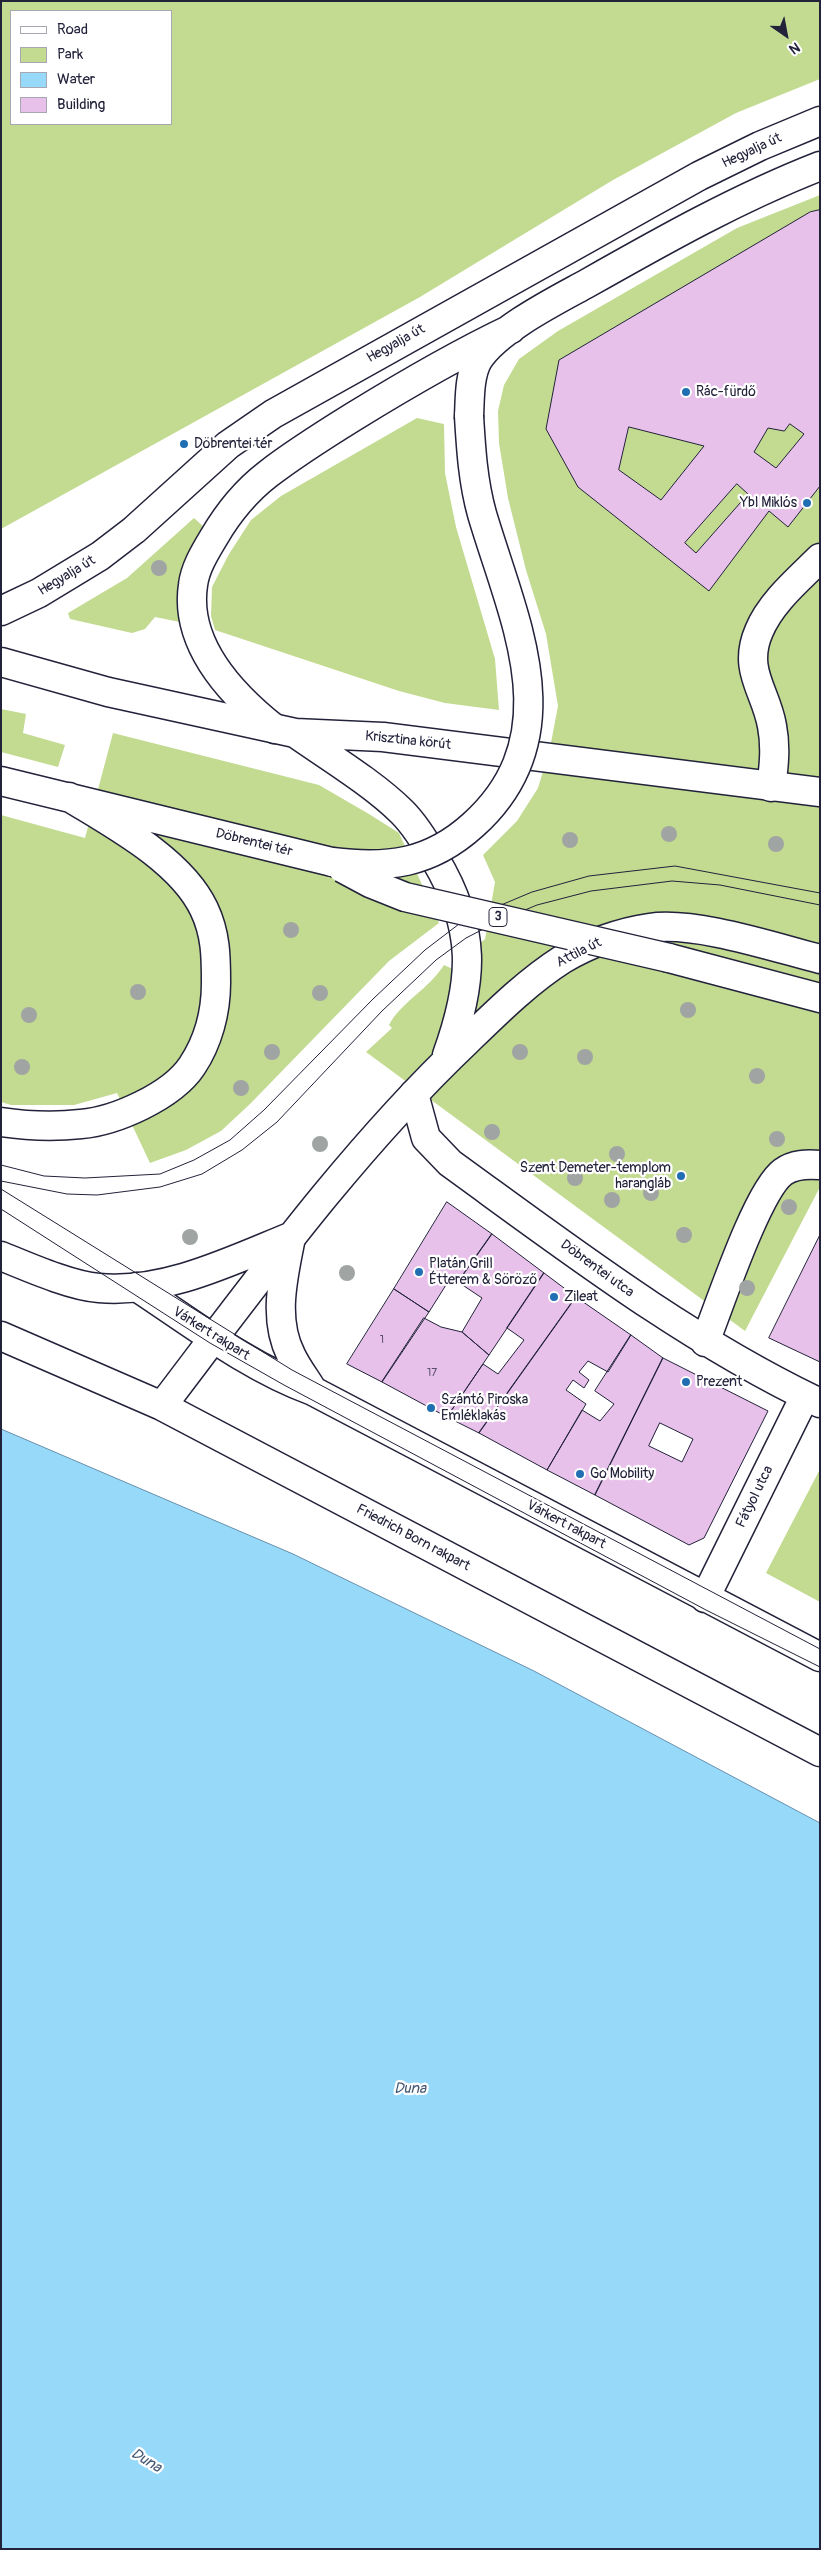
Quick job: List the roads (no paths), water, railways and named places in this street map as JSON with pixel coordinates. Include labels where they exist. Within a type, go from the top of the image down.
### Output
[{"type":"main road","name":"Hegyalja út","points":[[1,611],[24,601],[100,556],[134,530],[228,445],[273,414],[699,176],[760,146],[820,121]]},
{"type":"main road","points":[[332,862],[388,866],[411,861],[440,849],[461,836],[481,818],[503,791],[516,766],[524,738],[528,711],[528,675],[521,634],[474,478],[469,416],[472,378],[478,361],[490,346],[511,329],[645,250],[733,204],[820,166]]},
{"type":"main road","points":[[445,1062],[460,1019],[468,977],[463,921],[446,878],[426,844],[402,812],[246,706],[223,679],[198,638],[192,614],[193,584],[202,558],[220,527],[241,500],[267,474],[316,441],[457,355],[511,329]]},
{"type":"main road","points":[[771,787],[775,757],[772,725],[754,676],[754,651],[759,630],[774,606],[820,558]]},
{"type":"main road","name":"Krisztina körút","points":[[1,662],[108,692],[285,731],[383,737],[820,792]]},
{"type":"main road","name":"Döbrentei tér","points":[[10,783],[332,862]]},
{"type":"main road","points":[[1,1122],[35,1126],[82,1124],[124,1114],[164,1092],[192,1067],[209,1032],[216,996],[216,944],[204,909],[184,881],[144,842],[68,797]]},
{"type":"main road","name":"3","points":[[332,862],[370,883],[405,896],[669,958],[820,998]]},
{"type":"main road","name":"Attila út","points":[[291,1237],[392,1116],[445,1062],[520,990],[564,959],[602,940],[650,928],[721,933],[820,960]]},
{"type":"main road","name":"Döbrentei utca","points":[[414,1094],[426,1138],[450,1163],[628,1292],[705,1342],[812,1400]]},
{"type":"main road","points":[[705,1342],[764,1196],[782,1172],[795,1166],[820,1165]]},
{"type":"main road","points":[[1,1256],[46,1274],[97,1288],[126,1289],[181,1278],[291,1237]]},
{"type":"main road","points":[[162,1406],[291,1237]]},
{"type":"main road","points":[[291,1237],[280,1296],[281,1312],[290,1353],[313,1391]]},
{"type":"main road","name":"Várkert rakpart","points":[[137,1287],[214,1338],[288,1382],[313,1391],[820,1658]]},
{"type":"main road","name":"Friedrich Born rakpart","points":[[1,1336],[162,1406],[820,1752]]},
{"type":"main road","name":"Fátyol utca","points":[[705,1598],[812,1400]]},
{"type":"water","name":"Duna","points":[[1,1429],[293,1554],[534,1671],[820,1823],[820,2549],[1,2549]]},
{"type":"tram line","points":[[1,1165],[44,1176],[85,1178],[160,1174],[194,1160],[230,1140],[264,1110],[373,999],[425,950],[463,921],[532,892],[589,876],[675,866],[820,893]]},
{"type":"tram line","points":[[1,1181],[67,1194],[97,1195],[160,1187],[202,1174],[242,1150],[277,1122],[382,1011],[436,960],[466,938],[501,920],[537,905],[591,891],[672,881],[720,885],[820,905]]},
{"type":"tram line","points":[[1,1189],[292,1370],[820,1649]]},
{"type":"tram line","points":[[1,1209],[210,1343],[284,1385],[706,1610],[820,1667]]},
{"type":"place","name":"Rác-fürdő","points":[[686,392]]},
{"type":"place","name":"Döbrentei tér","points":[[184,444]]},
{"type":"place","name":"Ybl Miklós","points":[[807,503]]},
{"type":"place","name":"Szent Demeter-templom harangláb","points":[[681,1176]]},
{"type":"place","name":"Platán Grill Étterem & Söröző","points":[[419,1272]]},
{"type":"place","name":"Zileat","points":[[554,1297]]},
{"type":"place","name":"Prezent","points":[[686,1382]]},
{"type":"place","name":"Szántó Piroska Emléklakás","points":[[431,1408]]},
{"type":"place","name":"Go Mobility","points":[[580,1474]]}]
